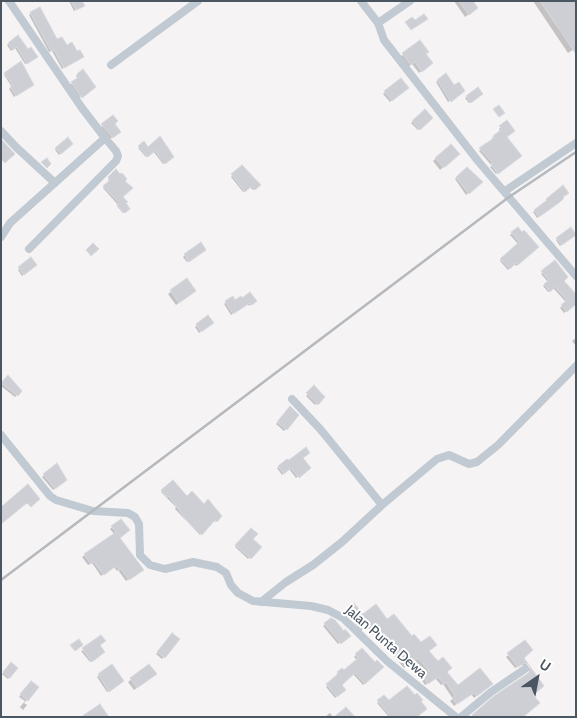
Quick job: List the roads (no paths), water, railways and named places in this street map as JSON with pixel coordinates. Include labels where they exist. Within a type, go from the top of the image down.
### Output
[{"type":"street","points":[[9,1],[82,108],[118,156],[116,161],[29,249]]},
{"type":"street","points":[[111,65],[198,1]]},
{"type":"street","points":[[362,1],[378,23],[384,40],[478,161],[576,276]]},
{"type":"street","points":[[378,23],[410,1]]},
{"type":"street","points":[[1,131],[55,184]]},
{"type":"street","points":[[1,237],[10,223],[105,138]]},
{"type":"street","points":[[505,191],[576,143]]},
{"type":"street","points":[[261,602],[342,542],[382,505],[437,460],[449,456],[469,464],[477,462],[498,445],[576,366]]},
{"type":"street","points":[[292,399],[321,430],[382,505]]},
{"type":"street","name":"Jalan Punta Dewa","points":[[1,435],[50,496],[56,500],[93,511],[128,513],[135,517],[139,524],[140,555],[150,565],[165,569],[193,562],[217,567],[226,573],[231,584],[238,592],[253,602],[311,606],[328,610],[344,618],[388,661],[456,717]]},
{"type":"street","points":[[461,717],[491,692],[525,669]]},
{"type":"railway","points":[[1,580],[509,197],[576,152]]}]
